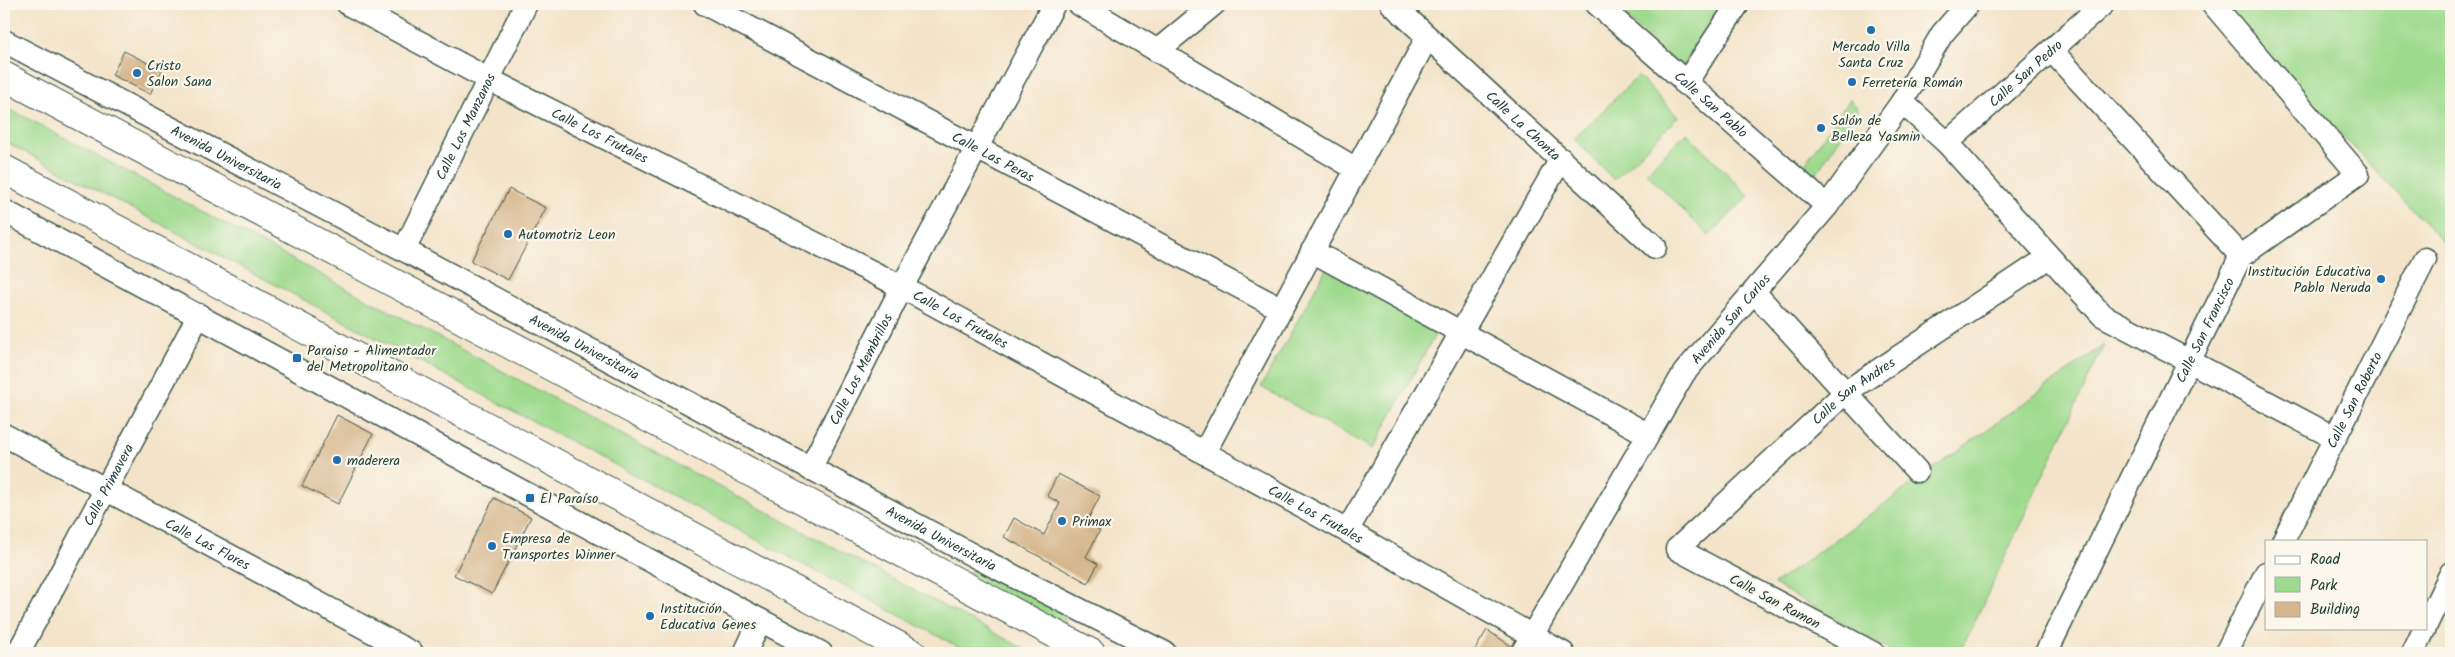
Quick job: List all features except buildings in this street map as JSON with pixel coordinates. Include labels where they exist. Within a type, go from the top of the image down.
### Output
[{"type":"main road","points":[[4,76],[1091,653]]},
{"type":"main road","points":[[4,169],[912,653]]},
{"type":"street","name":"Calle Los Frutales","points":[[348,4],[488,78],[902,287],[1347,531],[1527,644],[1563,653]]},
{"type":"street","name":"Calle Los Manzanos","points":[[404,250],[526,4]]},
{"type":"street","name":"Calle Las Peras","points":[[705,4],[1281,309]]},
{"type":"street","name":"Calle Los Membrillos","points":[[810,469],[902,287],[978,149],[1054,4]]},
{"type":"street","points":[[1078,4],[1356,169]]},
{"type":"street","points":[[1157,51],[1214,4]]},
{"type":"street","name":"Calle La Chonta","points":[[1392,4],[1655,247]]},
{"type":"street","name":"Calle San Pablo","points":[[1596,4],[1827,206]]},
{"type":"street","points":[[1686,84],[1738,4]]},
{"type":"street","name":"Avenida San Carlos","points":[[1527,644],[1684,373],[1827,206],[1902,102],[1942,34],[1968,4]]},
{"type":"street","name":"Calle San Pedro","points":[[1947,143],[2103,4]]},
{"type":"street","points":[[2052,51],[2241,256],[2358,174],[2213,4]]},
{"type":"street","points":[[1204,453],[1427,38]]},
{"type":"street","name":"Avenida Universitaria","points":[[4,40],[404,250],[810,469],[1164,653]]},
{"type":"street","points":[[1902,102],[1947,143],[2102,315],[2334,438]]},
{"type":"street","points":[[1347,531],[1561,159]]},
{"type":"street","points":[[4,211],[200,315],[821,653]]},
{"type":"street","points":[[1312,251],[1460,334],[1647,434]]},
{"type":"street","name":"Calle San Francisco","points":[[2046,653],[2241,256]]},
{"type":"street","name":"Calle San Andres","points":[[1677,549],[1846,392],[2049,257]]},
{"type":"street","name":"Calle San Roberto","points":[[2283,540],[2425,259]]},
{"type":"street","points":[[1754,292],[1917,471]]},
{"type":"street","name":"Calle Primavera","points":[[18,653],[200,315]]},
{"type":"street","name":"Calle Las Flores","points":[[4,436],[412,653]]},
{"type":"street","name":"Calle San Ramon","points":[[1677,549],[1872,653]]},
{"type":"street","points":[[2428,623],[2451,573]]},
{"type":"street","points":[[2226,653],[2265,575]]},
{"type":"street","points":[[745,653],[760,621]]},
{"type":"street","points":[[2413,653],[2424,630]]},
{"type":"green space","points":[[1610,4],[1724,4],[1682,67]]},
{"type":"green space","points":[[2230,4],[2451,4],[2451,251],[2224,9]]},
{"type":"green space","points":[[1638,76],[1678,117],[1614,180],[1574,139]]},
{"type":"green space","points":[[1850,99],[1858,109],[1811,182],[1799,172]]},
{"type":"green space","points":[[4,106],[1032,653],[970,653],[4,141]]},
{"type":"green space","points":[[1686,132],[1749,196],[1709,236],[1646,173]]},
{"type":"green space","points":[[1326,269],[1437,331],[1373,449],[1261,387]]},
{"type":"green space","points":[[2104,345],[1960,653],[1895,653],[1774,584]]},
{"type":"green space","points":[[985,566],[1061,606],[1068,633],[958,577]]},
{"type":"place","name":"Mercado Villa Santa Cruz","points":[[1871,30]]},
{"type":"place","name":"Cristo Salon Sana","points":[[137,73]]},
{"type":"place","name":"Ferretería Román","points":[[1852,82]]},
{"type":"place","name":"Salón de Belleza Yasmin","points":[[1821,128]]},
{"type":"place","name":"Automotriz Leon","points":[[508,234]]},
{"type":"place","name":"Institución Educativa Pablo Neruda","points":[[2381,279]]},
{"type":"place","name":"Paraiso - Alimentador del Metropolitano","points":[[297,358]]},
{"type":"place","name":"maderera","points":[[337,460]]},
{"type":"place","name":"El Paraíso","points":[[530,498]]},
{"type":"place","name":"Primax","points":[[1062,521]]},
{"type":"place","name":"Empresa de Transportes Winner","points":[[492,546]]},
{"type":"place","name":"Institución Educativa Genes","points":[[650,616]]}]
